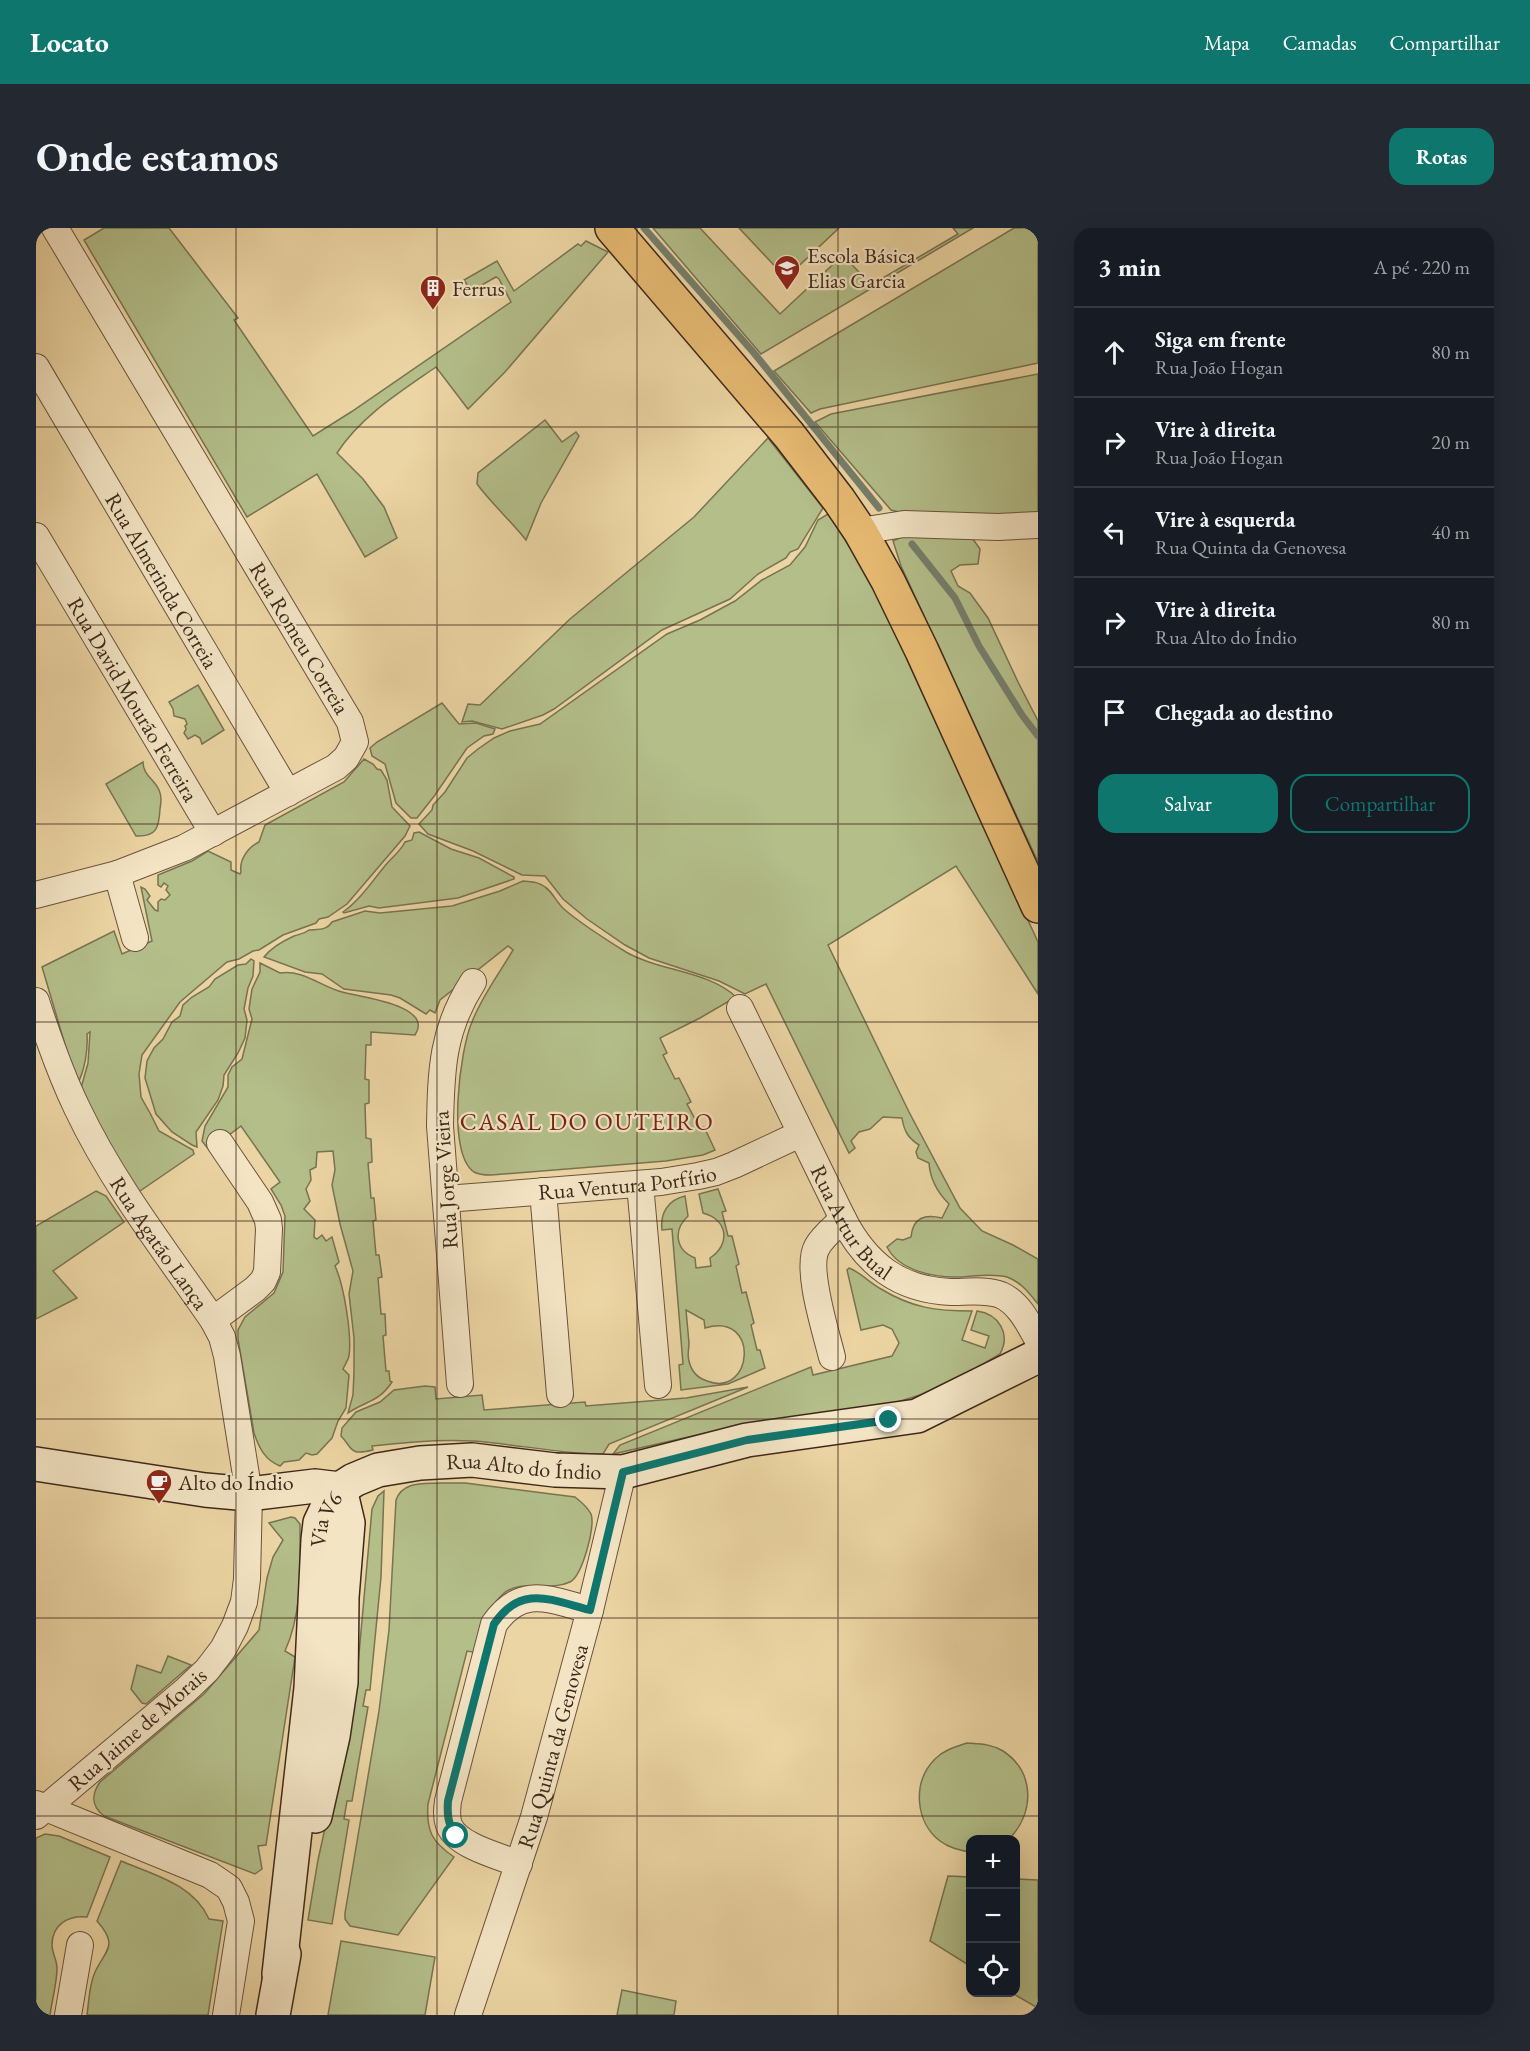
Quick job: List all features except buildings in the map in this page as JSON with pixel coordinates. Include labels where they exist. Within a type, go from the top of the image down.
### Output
[{"type":"main road","points":[[612,228],[789,435],[860,531],[922,651],[1038,906]]},
{"type":"main road","name":"Rua Alto do Índio","points":[[340,1489],[378,1470],[420,1463],[472,1460],[555,1470],[623,1472],[747,1440],[917,1416],[1038,1356]]},
{"type":"main road","points":[[36,1464],[249,1494],[315,1486],[340,1489]]},
{"type":"main road","name":"Via V6","points":[[273,2015],[279,1974],[333,1736],[341,1682],[342,1597],[348,1523],[340,1489]]},
{"type":"street","name":"Rua Romeu Correia","points":[[36,895],[117,874],[153,861],[213,833],[336,767],[346,758],[355,742],[350,722],[55,228]]},
{"type":"street","name":"Rua Almerinda Correia","points":[[36,367],[288,793]]},
{"type":"street","points":[[860,531],[904,524],[998,528],[1038,525]]},
{"type":"street","name":"Rua David Mourão Ferreira","points":[[36,536],[213,833]]},
{"type":"street","points":[[117,874],[135,938]]},
{"type":"street","name":"Rua Jorge Vieira","points":[[460,1384],[440,1126],[444,1054],[451,1024],[473,982]]},
{"type":"street","name":"Rua Agatão Lança","points":[[36,1001],[61,1072],[104,1158],[213,1320],[222,1337],[249,1494]]},
{"type":"street","name":"Rua Artur Bual","points":[[740,1008],[800,1134],[863,1253],[902,1281],[933,1290],[988,1292],[1000,1295],[1020,1310],[1038,1340]]},
{"type":"street","name":"Rua Ventura Porfírio","points":[[446,1199],[661,1182],[717,1172],[800,1134]]},
{"type":"street","points":[[213,1320],[262,1281],[269,1262],[269,1229],[265,1212],[220,1143]]},
{"type":"street","points":[[640,1184],[658,1385]]},
{"type":"street","points":[[543,1191],[560,1394]]},
{"type":"street","points":[[832,1357],[813,1276],[812,1261],[816,1248],[843,1219]]},
{"type":"street","name":"Rua Quinta da Genovesa","points":[[468,2015],[534,1817],[590,1610],[623,1472]]},
{"type":"street","name":"Rua Jaime de Morais","points":[[39,1809],[186,1690],[207,1670],[223,1649],[244,1602],[247,1579],[249,1494]]},
{"type":"street","points":[[519,1864],[468,1844],[456,1836],[449,1825],[447,1813],[448,1801],[494,1624],[503,1610],[514,1602],[527,1598],[543,1598],[590,1610]]},
{"type":"street","points":[[39,1809],[210,1875],[229,1888],[241,1921],[226,2015]]},
{"type":"street","points":[[68,2015],[80,1945]]},
{"type":"green space","points":[[104,228],[169,228],[238,318],[234,320],[313,436],[511,302],[496,277],[471,291],[464,280],[497,261],[514,291],[578,244],[581,246],[586,241],[608,252],[505,372],[468,409],[436,367],[369,416],[347,440],[337,453],[363,479],[384,507],[397,538],[365,557],[317,474],[247,517],[84,240]]},
{"type":"green space","points":[[653,228],[700,228],[780,314],[843,255],[871,285],[958,234],[953,228],[973,228],[761,354]]},
{"type":"green space","points":[[739,228],[839,228],[786,278]]},
{"type":"green space","points":[[1014,228],[1038,228],[1038,363],[820,409],[811,413],[774,371]]},
{"type":"green space","points":[[1038,374],[1038,519],[915,516],[891,510],[815,422],[831,414]]},
{"type":"green space","points":[[545,420],[562,442],[576,432],[579,436],[541,503],[526,540],[477,484],[478,473]]},
{"type":"green space","points":[[768,438],[823,508],[798,549],[758,574],[730,599],[662,630],[543,715],[502,729],[472,721],[462,722],[468,704],[480,705],[570,619],[694,517]]},
{"type":"green space","points":[[828,514],[875,589],[1038,942],[1038,994],[956,866],[828,945],[909,1112],[960,1208],[982,1231],[1038,1259],[1038,1304],[1021,1285],[1007,1277],[990,1275],[951,1277],[929,1274],[909,1267],[893,1255],[887,1247],[897,1239],[903,1240],[911,1237],[914,1225],[921,1218],[930,1216],[942,1218],[949,1204],[935,1185],[929,1163],[918,1158],[916,1152],[919,1145],[907,1134],[902,1118],[883,1117],[870,1129],[859,1132],[851,1141],[855,1148],[849,1153],[766,984],[745,994],[719,981],[649,958],[587,919],[563,899],[545,876],[522,875],[473,851],[428,834],[419,824],[432,810],[433,805],[445,792],[467,758],[478,749],[510,731],[540,724],[667,634],[700,620],[735,601],[762,580],[790,565],[805,547],[818,520]]},
{"type":"green space","points":[[908,534],[970,535],[980,549],[978,564],[960,565],[951,571],[958,586],[970,593],[988,618],[1038,721],[1038,862],[901,566],[893,541]]},
{"type":"green space","points":[[198,685],[224,730],[202,744],[200,738],[195,735],[188,739],[184,733],[187,724],[185,719],[174,716],[169,702]]},
{"type":"green space","points":[[442,703],[459,724],[476,723],[495,729],[493,734],[484,736],[467,748],[417,818],[411,818],[396,803],[385,764],[372,756],[370,748]]},
{"type":"green space","points":[[364,759],[381,770],[387,780],[392,807],[410,826],[405,836],[347,904],[328,917],[319,919],[316,923],[283,935],[259,950],[227,962],[180,1002],[142,1055],[139,1074],[141,1097],[159,1131],[193,1150],[194,1154],[137,1193],[110,1151],[81,1088],[88,1063],[90,1032],[87,1034],[85,1060],[77,1085],[42,967],[114,931],[122,954],[152,941],[141,887],[150,896],[147,900],[158,911],[158,902],[170,895],[166,890],[168,886],[164,883],[161,887],[158,885],[158,875],[192,861],[208,851],[231,862],[231,870],[240,874],[243,859],[248,851],[259,842],[265,825],[344,782]]},
{"type":"green space","points":[[143,762],[147,774],[159,790],[161,802],[156,830],[148,835],[136,836],[106,784]]},
{"type":"green space","points":[[419,832],[451,849],[479,858],[514,879],[458,898],[379,908],[369,906],[344,913],[405,842],[412,840],[414,833]]},
{"type":"green space","points":[[523,881],[545,887],[572,916],[626,952],[653,963],[698,976],[725,988],[736,997],[660,1038],[667,1053],[663,1055],[675,1079],[679,1078],[691,1102],[687,1104],[700,1128],[704,1127],[715,1150],[703,1155],[666,1161],[491,1175],[476,1173],[465,1161],[460,1144],[458,1100],[463,1054],[476,1012],[513,950],[508,946],[440,1000],[435,1013],[430,1010],[426,1014],[400,998],[344,989],[322,974],[305,972],[264,957],[278,945],[294,936],[309,930],[324,928],[332,922],[365,911],[380,913],[452,906]]},
{"type":"green space","points":[[251,959],[254,961],[253,976],[244,1009],[247,1020],[245,1038],[224,1075],[218,1100],[196,1132],[197,1147],[172,1132],[156,1114],[145,1078],[147,1061],[172,1022],[180,1016],[183,1005],[209,987],[215,979],[238,965],[246,964]]},
{"type":"green space","points":[[260,963],[280,973],[288,972],[304,976],[334,990],[392,1004],[414,1016],[418,1025],[415,1035],[371,1032],[371,1045],[366,1045],[365,1079],[369,1080],[369,1103],[365,1104],[366,1138],[371,1139],[372,1162],[368,1163],[371,1198],[374,1198],[376,1220],[373,1221],[376,1255],[379,1255],[382,1277],[378,1278],[381,1314],[385,1314],[386,1335],[383,1336],[386,1371],[389,1371],[392,1382],[377,1398],[348,1413],[353,1395],[354,1372],[354,1338],[349,1294],[353,1271],[332,1185],[335,1170],[333,1151],[317,1152],[316,1167],[310,1170],[311,1180],[306,1189],[310,1201],[304,1209],[315,1220],[314,1237],[317,1239],[322,1235],[326,1241],[332,1237],[339,1262],[335,1266],[344,1297],[350,1347],[343,1369],[349,1375],[346,1408],[332,1438],[317,1454],[306,1453],[299,1460],[284,1462],[280,1466],[263,1453],[254,1433],[238,1330],[245,1317],[274,1293],[283,1272],[285,1216],[271,1189],[280,1182],[241,1126],[209,1150],[202,1141],[205,1126],[228,1087],[228,1075],[232,1067],[242,1059],[252,1019],[249,1009],[252,989],[260,972]]},
{"type":"green space","points":[[718,1189],[726,1211],[722,1212],[728,1236],[732,1236],[739,1264],[736,1266],[742,1293],[746,1292],[754,1323],[751,1325],[757,1350],[760,1350],[765,1368],[728,1384],[681,1390],[679,1365],[683,1364],[672,1229],[662,1230],[662,1218],[670,1204],[685,1196],[688,1216],[678,1233],[680,1245],[683,1250],[695,1258],[696,1268],[711,1266],[710,1258],[721,1246],[724,1233],[718,1221],[703,1213],[699,1194]],"holes":[[[686,1310],[704,1320],[705,1328],[723,1326],[735,1332],[742,1342],[744,1355],[741,1368],[734,1378],[722,1383],[701,1378],[695,1374],[690,1365]]]},
{"type":"green space","points":[[96,1191],[106,1196],[124,1222],[53,1271],[77,1298],[36,1319],[36,1226]]},
{"type":"green space","points":[[849,1268],[877,1287],[914,1304],[936,1309],[972,1311],[962,1340],[985,1348],[989,1336],[971,1330],[977,1311],[991,1316],[1001,1326],[1003,1332],[1003,1347],[1000,1354],[933,1391],[894,1403],[746,1424],[613,1454],[620,1445],[811,1367],[813,1375],[892,1356],[899,1343],[892,1329],[883,1325],[861,1330],[847,1270]]},
{"type":"green space","points":[[435,1387],[436,1399],[482,1395],[484,1410],[585,1402],[586,1406],[686,1398],[748,1387],[609,1444],[603,1454],[460,1440],[372,1446],[373,1450],[359,1452],[352,1450],[341,1436],[342,1428],[356,1412],[380,1402],[394,1390]]},
{"type":"green space","points":[[465,1483],[575,1497],[586,1506],[591,1514],[592,1529],[587,1550],[575,1578],[562,1585],[510,1589],[497,1600],[489,1614],[478,1653],[467,1651],[428,1804],[428,1822],[432,1835],[440,1846],[454,1857],[398,1935],[350,1926],[345,1919],[345,1913],[379,1711],[389,1630],[396,1500],[403,1489],[420,1484]]},
{"type":"green space","points":[[384,1491],[381,1577],[370,1690],[366,1690],[363,1706],[368,1707],[352,1801],[347,1801],[344,1819],[349,1820],[332,1924],[308,1920],[318,1860],[356,1687],[372,1509],[378,1496]]},
{"type":"green space","points":[[291,1517],[300,1524],[300,1573],[298,1605],[285,1651],[295,1657],[266,1845],[258,1846],[262,1869],[255,1874],[104,1816],[95,1804],[94,1796],[100,1782],[204,1694],[259,1630],[267,1578],[273,1557],[283,1540],[269,1523]]},
{"type":"green space","points":[[168,1656],[191,1665],[146,1704],[142,1703],[131,1689],[137,1665],[161,1673]]},
{"type":"green space","points":[[967,1743],[981,1744],[999,1749],[1014,1760],[1026,1782],[1028,1794],[1023,1818],[1012,1835],[966,1835],[966,1851],[940,1841],[925,1823],[919,1802],[923,1779],[935,1759],[954,1747]]},
{"type":"green space","points":[[45,1834],[59,1836],[110,1857],[87,1917],[68,1919],[55,1931],[52,1945],[57,1974],[50,2015],[36,2015],[36,1838]]},
{"type":"green space","points":[[121,1861],[159,1876],[183,1889],[202,1907],[209,1919],[223,1921],[208,2015],[87,2015],[93,1977],[109,1942],[104,1929],[97,1921]]},
{"type":"green space","points":[[948,1876],[966,1877],[966,1964],[930,1941]]},
{"type":"green space","points":[[1020,1879],[1038,1880],[1038,2006],[1019,1997]]},
{"type":"green space","points":[[341,1941],[435,1957],[425,2015],[328,2015]]},
{"type":"green space","points":[[622,1990],[676,2001],[674,2015],[617,2015]]},
{"type":"waterway","points":[[644,228],[754,353],[879,508]]},
{"type":"waterway","points":[[912,544],[955,598],[979,646],[1022,715],[1038,736]]},
{"type":"place","name":"Escola Básica Elias Garcia","points":[[787,291]]},
{"type":"place","name":"Ferrus","points":[[433,311]]},
{"type":"place","name":"Alto do Índio","points":[[159,1505]]},
{"type":"district","name":"CASAL DO OUTEIRO","points":[[587,1122]]},
{"type":"route","points":[[456,1836],[449,1825],[448,1801],[494,1624],[503,1610],[514,1602],[527,1598],[543,1598],[590,1610],[623,1472],[747,1440],[889,1420]]}]
